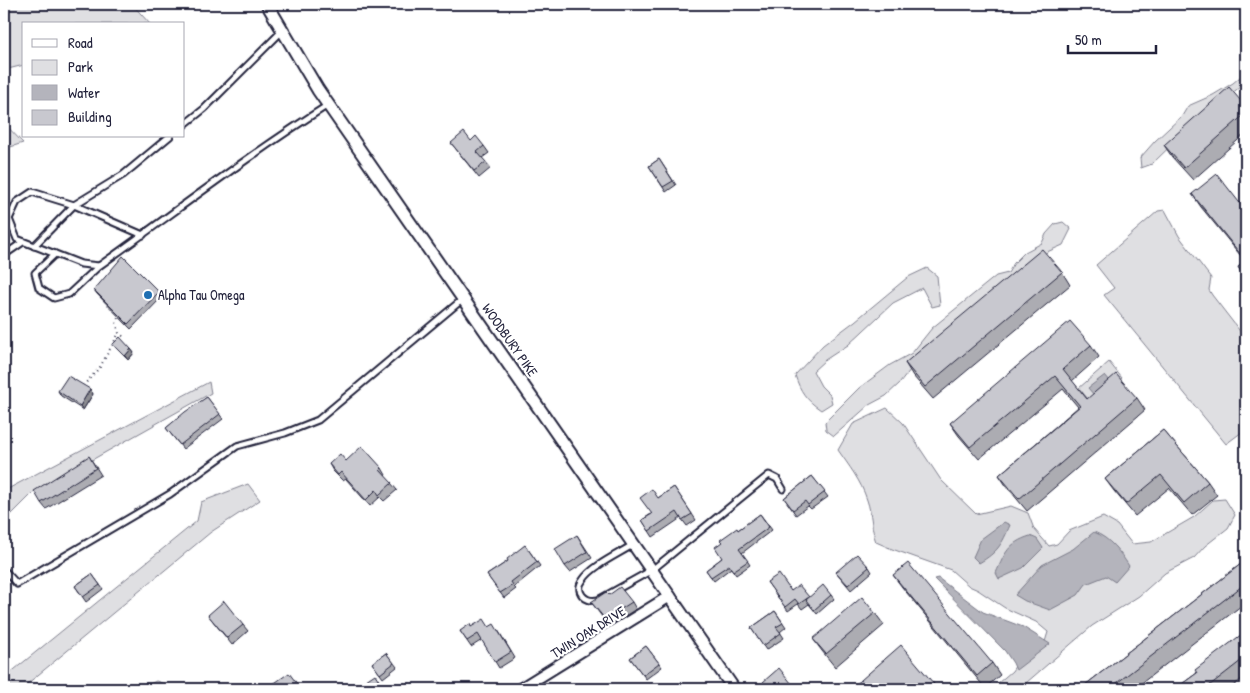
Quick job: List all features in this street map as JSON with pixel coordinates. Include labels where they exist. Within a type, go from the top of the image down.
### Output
[{"type":"street","name":"WOODBURY PIKE","points":[[268,4],[328,104],[734,689]]},
{"type":"street","name":"TWIN OAK DRIVE","points":[[520,689],[670,596]]},
{"type":"lane","points":[[185,124],[204,108],[283,30]]},
{"type":"lane","points":[[55,254],[35,274],[39,288],[54,298],[69,294],[99,266],[268,143],[328,104]]},
{"type":"lane","points":[[34,246],[74,205],[123,175],[168,138]]},
{"type":"lane","points":[[4,223],[9,219],[17,202],[32,192],[74,205],[143,235]]},
{"type":"lane","points":[[9,219],[17,240],[81,264],[99,266]]},
{"type":"lane","points":[[4,253],[7,253],[23,242]]},
{"type":"lane","points":[[4,570],[17,584],[170,494],[237,446],[318,420],[463,298]]},
{"type":"lane","points":[[634,544],[594,569],[584,578],[579,590],[585,599],[598,600],[652,570],[769,475],[777,479],[783,489]]},
{"type":"path","points":[[118,318],[116,322],[122,341]]},
{"type":"path","points":[[119,333],[124,337]]},
{"type":"path","points":[[82,387],[100,367],[119,333]]},
{"type":"green space","points":[[4,4],[132,4],[148,22],[22,22],[22,66],[4,70]]},
{"type":"green space","points":[[1246,72],[1246,82],[1190,127],[1152,164],[1141,168],[1140,158],[1182,116],[1188,106],[1213,95],[1233,83]]},
{"type":"green space","points":[[4,123],[23,143],[4,149]]},
{"type":"green space","points":[[1165,210],[1179,236],[1211,278],[1209,290],[1212,295],[1246,339],[1246,429],[1226,444],[1104,295],[1114,288],[1096,265],[1158,211]]},
{"type":"green space","points":[[1063,222],[1071,229],[1063,245],[1047,252],[914,365],[900,383],[886,396],[869,405],[834,436],[826,430],[825,422],[859,388],[890,365],[912,353],[932,328],[996,276],[1008,273],[1014,263],[1025,252],[1042,243],[1046,234],[1055,224]]},
{"type":"green space","points":[[927,268],[937,276],[940,305],[932,307],[922,288],[893,303],[848,345],[825,360],[813,371],[821,386],[830,395],[832,403],[821,410],[811,403],[804,395],[795,375],[823,345],[908,277]]},
{"type":"green space","points":[[1109,362],[1122,378],[1092,404],[1079,388]]},
{"type":"green space","points":[[209,382],[211,393],[33,493],[4,522],[4,491]]},
{"type":"green space","points":[[887,408],[903,423],[941,480],[976,514],[1011,506],[1028,513],[1034,529],[1049,546],[1057,544],[1069,531],[1103,517],[1117,525],[1132,544],[1151,542],[1194,517],[1213,500],[1225,499],[1235,515],[1228,528],[1205,546],[1194,558],[1165,573],[1139,596],[1092,626],[1019,689],[991,689],[1012,671],[1019,660],[1044,645],[1048,632],[1036,622],[1005,608],[969,586],[951,570],[876,542],[869,505],[861,486],[838,450],[853,424]]},
{"type":"green space","points":[[248,484],[260,500],[211,532],[21,689],[4,689],[4,678],[197,521],[201,502]]},
{"type":"green space","points":[[156,681],[178,689],[140,689]]},
{"type":"water","points":[[1105,375],[1110,381],[1094,395],[1088,388]]},
{"type":"water","points":[[1004,522],[1010,525],[1002,542],[991,555],[979,563],[973,557],[981,539]]},
{"type":"water","points":[[1094,532],[1110,542],[1129,566],[1115,582],[1106,576],[1086,584],[1078,595],[1050,610],[1025,601],[1015,595],[1042,565],[1073,549]]},
{"type":"water","points":[[1030,536],[1037,539],[1043,548],[1023,568],[999,579],[996,573],[1008,550],[1017,542]]},
{"type":"water","points":[[938,578],[983,612],[1023,627],[1050,644],[1016,670],[1005,651],[934,579]]},
{"type":"building","points":[[1229,87],[1246,107],[1246,113],[1184,168],[1164,145]]},
{"type":"building","points":[[464,132],[471,141],[476,136],[484,146],[477,152],[486,162],[474,171],[451,143]]},
{"type":"building","points":[[659,159],[673,181],[663,187],[649,166]]},
{"type":"building","points":[[1217,174],[1246,211],[1246,261],[1192,194]]},
{"type":"building","points":[[1042,249],[1062,272],[925,387],[905,363]]},
{"type":"building","name":"Alpha Tau Omega","points":[[123,256],[159,292],[128,324],[94,290]]},
{"type":"building","points":[[1246,261],[1246,278],[1238,267]]},
{"type":"building","points":[[1070,321],[1091,345],[1063,369],[1087,399],[1116,374],[1137,398],[1019,499],[999,475],[1080,406],[1055,376],[970,447],[950,423]]},
{"type":"building","points":[[120,337],[131,349],[125,356],[113,344]]},
{"type":"building","points":[[68,376],[90,389],[80,406],[58,391]]},
{"type":"building","points":[[207,397],[220,414],[180,445],[166,428]]},
{"type":"building","points":[[1163,430],[1208,482],[1184,503],[1161,475],[1126,504],[1105,479]]},
{"type":"building","points":[[362,446],[382,468],[380,470],[392,483],[379,495],[376,490],[366,500],[341,472],[338,475],[329,464],[340,454],[346,461]]},
{"type":"building","points":[[89,456],[96,468],[41,503],[34,491]]},
{"type":"building","points":[[812,476],[825,492],[808,505],[805,501],[793,510],[784,498]]},
{"type":"building","points":[[674,487],[692,514],[682,520],[677,512],[649,531],[642,520],[652,514],[640,498],[652,489],[658,498]]},
{"type":"building","points":[[760,514],[769,527],[739,549],[748,561],[733,571],[729,565],[711,577],[706,570],[722,558],[715,547],[722,542],[720,540]]},
{"type":"building","points":[[577,535],[587,552],[565,566],[555,549]]},
{"type":"building","points":[[525,545],[537,562],[511,582],[513,585],[500,593],[487,575],[508,561],[507,559]]},
{"type":"building","points":[[857,554],[869,567],[848,585],[836,572]]},
{"type":"building","points":[[1246,560],[1246,583],[1109,689],[1080,689]]},
{"type":"building","points":[[908,563],[992,663],[977,676],[893,575]]},
{"type":"building","points":[[92,574],[100,585],[83,597],[75,586]]},
{"type":"building","points":[[779,574],[791,591],[799,585],[809,597],[799,604],[795,599],[785,607],[767,582]]},
{"type":"building","points":[[823,585],[831,595],[814,610],[806,600]]},
{"type":"building","points":[[620,587],[632,602],[605,619],[591,602],[606,592],[609,595]]},
{"type":"building","points":[[862,597],[875,613],[826,654],[813,639]]},
{"type":"building","points":[[224,601],[243,625],[227,638],[208,615]]},
{"type":"building","points":[[775,611],[783,623],[776,627],[781,633],[763,646],[751,628]]},
{"type":"building","points":[[484,619],[489,627],[494,624],[511,652],[495,662],[478,634],[467,641],[460,631],[470,624],[471,627]]},
{"type":"building","points":[[1246,631],[1246,657],[1205,689],[1175,689],[1197,673],[1195,670]]},
{"type":"building","points":[[901,645],[934,684],[928,689],[855,689],[853,687]]},
{"type":"building","points":[[646,646],[659,663],[643,675],[630,658]]},
{"type":"building","points":[[386,653],[394,663],[380,674],[372,663]]},
{"type":"building","points":[[779,668],[796,689],[769,689],[763,682]]},
{"type":"building","points":[[289,673],[301,689],[266,689]]},
{"type":"building","points":[[375,674],[384,689],[371,689],[366,680]]},
{"type":"building","points":[[602,684],[605,689],[594,689]]},
{"type":"place","name":"Alpha Tau Omega","points":[[148,295]]}]
